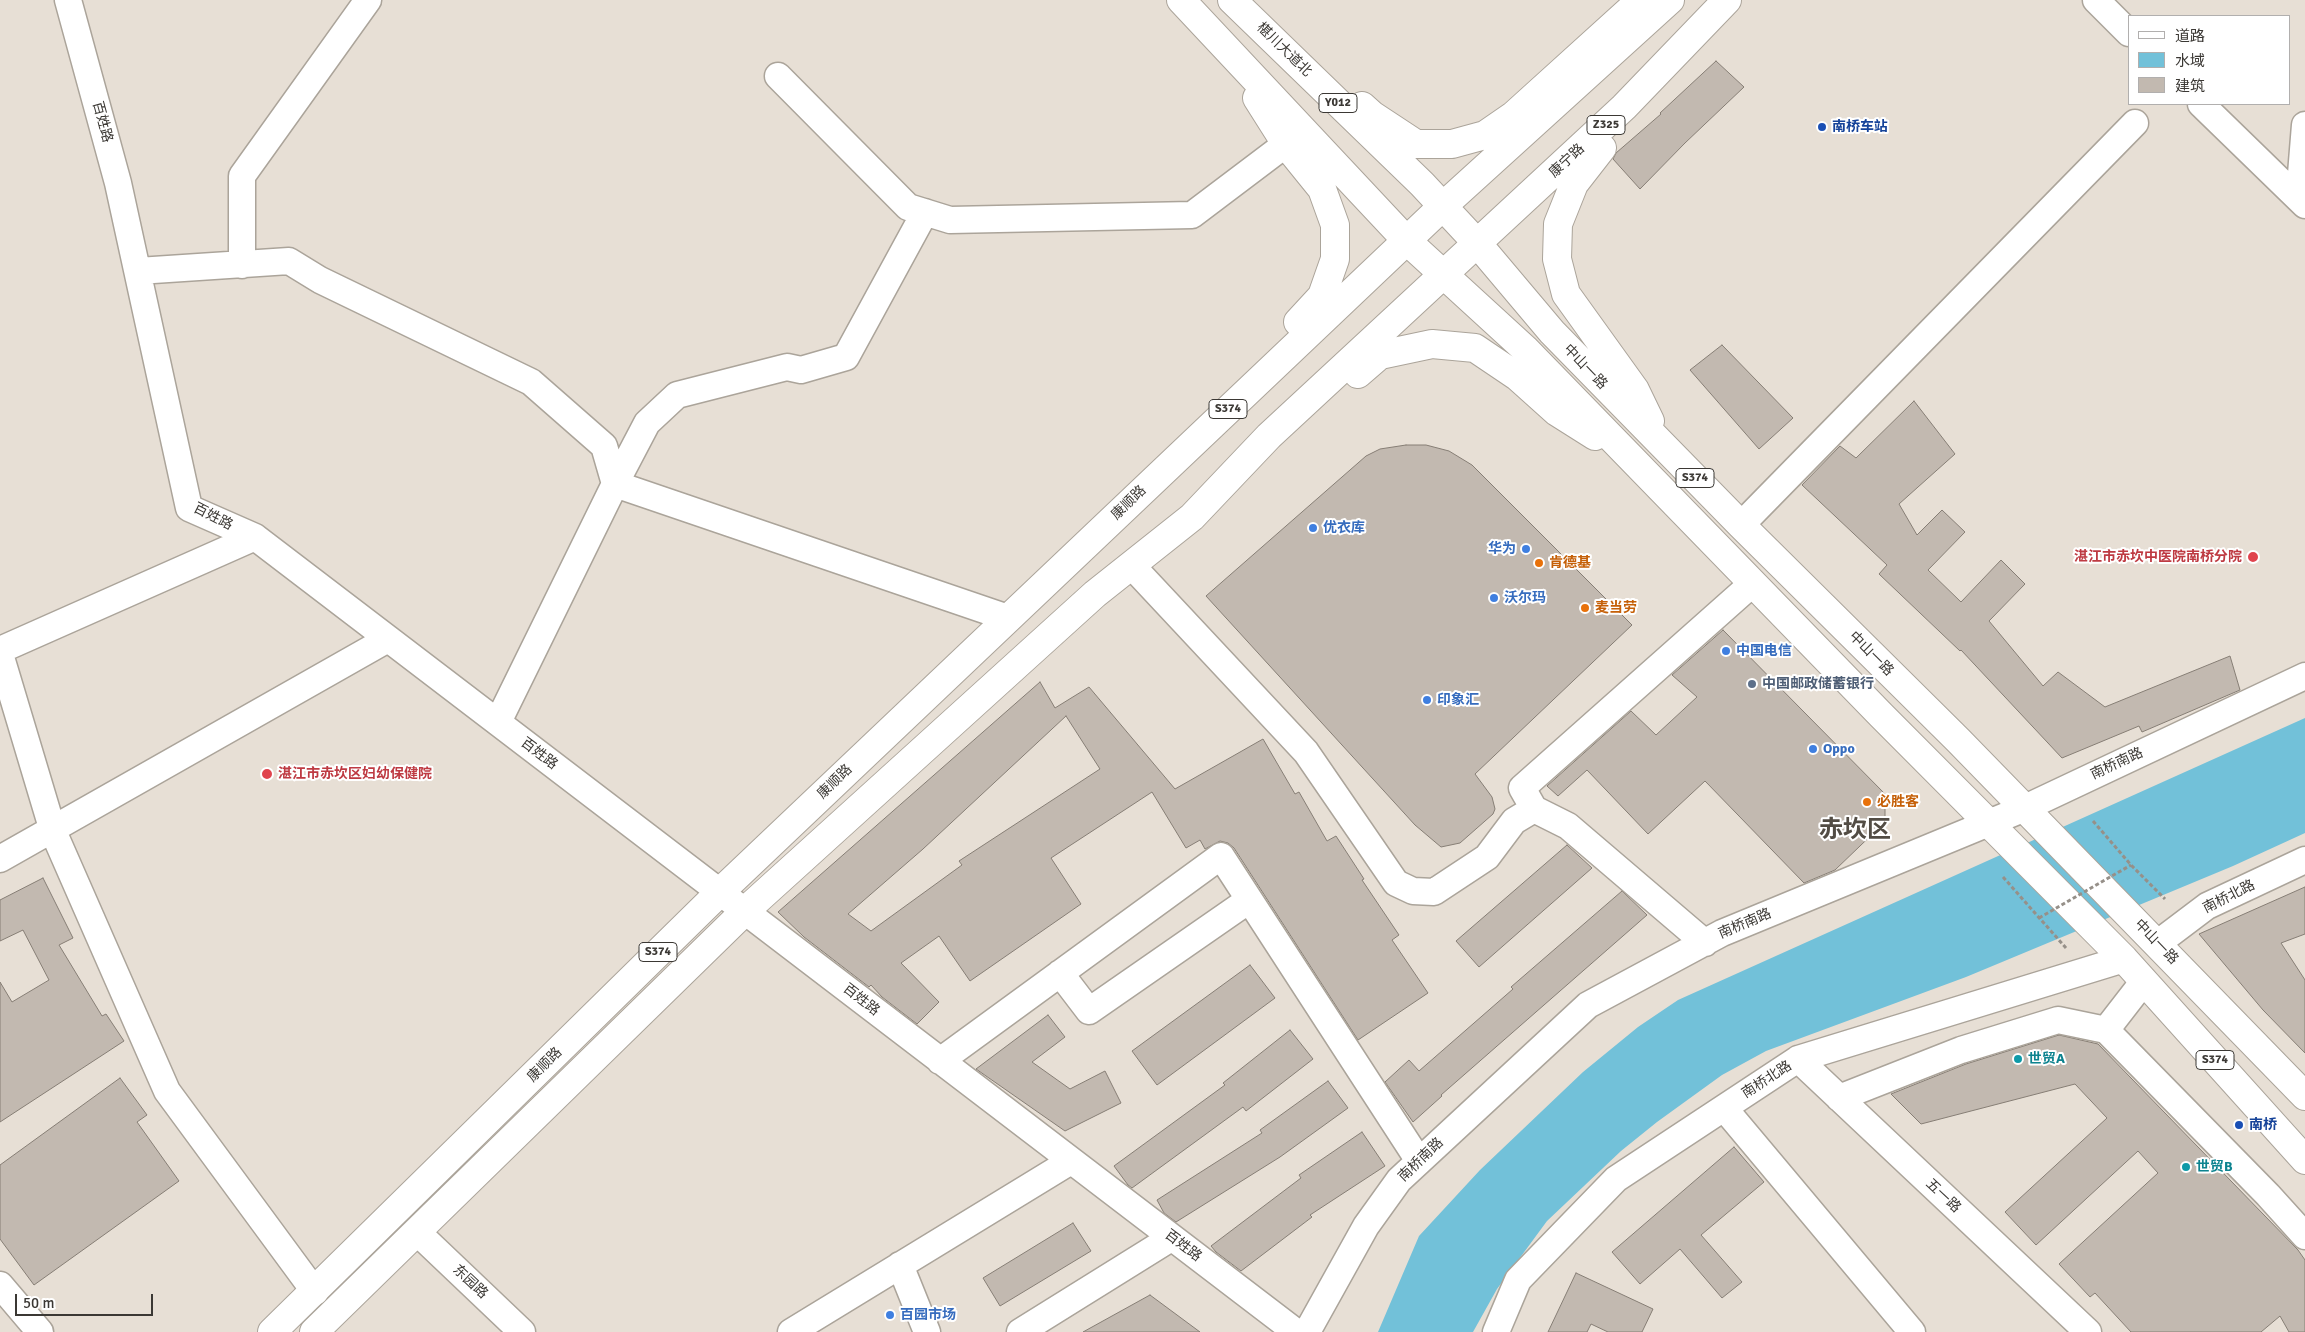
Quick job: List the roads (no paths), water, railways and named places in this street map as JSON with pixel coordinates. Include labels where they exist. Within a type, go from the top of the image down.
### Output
[{"type":"main road","points":[[1181,0],[1407,241],[1526,349],[1988,823]]},
{"type":"main road","name":"椹川大道北","points":[[1232,0],[1443,206]]},
{"type":"main road","points":[[1271,38],[1326,72],[1372,115],[1416,144],[1452,144],[1484,136],[1514,115],[1641,0]]},
{"type":"main road","points":[[1443,206],[1670,0]]},
{"type":"main road","name":"康宁路","points":[[1445,275],[1477,243],[1624,108],[1727,0]]},
{"type":"main road","points":[[1662,445],[1635,390],[1566,294],[1557,259],[1558,224],[1574,184],[1608,140],[1709,36],[1732,0]]},
{"type":"main road","points":[[1234,57],[1264,112],[1286,144],[1322,189],[1335,225],[1335,259],[1322,296],[1273,350],[1234,403]]},
{"type":"main road","name":"S374","points":[[1407,241],[1443,206]]},
{"type":"main road","name":"中山一路","points":[[1443,206],[1477,243],[1552,332],[1741,525],[2025,808],[2305,1096]]},
{"type":"main road","name":"康顺路","points":[[272,1332],[315,1292],[720,892],[1407,241]]},
{"type":"main road","name":"S374","points":[[314,1332],[418,1233],[745,911],[1088,601],[1192,517],[1269,436],[1445,275]]},
{"type":"main road","points":[[1192,517],[1380,355],[1432,344],[1475,348],[1518,378],[1558,412],[1638,465]]},
{"type":"main road","name":"S374","points":[[1988,823],[2124,959],[2305,1160]]},
{"type":"street","name":"百姓路","points":[[68,0],[118,183],[189,508],[255,537],[1296,1332]]},
{"type":"street","points":[[242,265],[242,176],[368,0]]},
{"type":"street","points":[[2096,0],[2128,32]]},
{"type":"street","points":[[778,76],[908,207],[950,220],[1192,215],[1286,144]]},
{"type":"street","points":[[2202,105],[2302,202]]},
{"type":"street","points":[[1741,525],[2135,123]]},
{"type":"street","points":[[2302,202],[2305,125]]},
{"type":"street","points":[[498,722],[647,423],[677,396],[787,367],[801,370],[846,356],[925,212]]},
{"type":"street","points":[[138,271],[289,261],[320,280],[531,382],[604,446],[615,484]]},
{"type":"street","points":[[615,484],[1008,618]]},
{"type":"street","points":[[255,537],[0,652],[53,831],[167,1091],[315,1292]]},
{"type":"street","points":[[1132,566],[1306,752],[1396,883],[1413,891],[1434,892],[1488,857],[1514,821],[1534,809]]},
{"type":"street","points":[[1705,943],[1568,826],[1534,809],[1522,788],[1753,583]]},
{"type":"street","points":[[0,859],[53,831],[388,639]]},
{"type":"street","name":"南桥南路","points":[[1307,1332],[1366,1226],[1399,1180],[1588,1005],[1722,933],[2025,808],[2305,676]]},
{"type":"street","points":[[940,1061],[1221,856],[1419,1161]]},
{"type":"street","name":"南桥北路","points":[[2158,943],[2207,906],[2305,860]]},
{"type":"street","points":[[1060,973],[1089,1012],[1249,900]]},
{"type":"street","name":"南桥北路","points":[[1496,1332],[1518,1280],[1616,1179],[1798,1059],[2124,959]]},
{"type":"street","points":[[2106,1030],[2144,981]]},
{"type":"street","points":[[1839,1098],[1961,1050],[2058,1020],[2106,1030],[2268,1195],[2305,1236]]},
{"type":"street","name":"五一路","points":[[1798,1059],[2088,1332]]},
{"type":"street","points":[[1724,1108],[1912,1332]]},
{"type":"street","points":[[791,1332],[1071,1161]]},
{"type":"street","name":"东园路","points":[[418,1233],[522,1332]]},
{"type":"street","points":[[1020,1332],[1172,1238]]},
{"type":"street","points":[[900,1265],[927,1332]]},
{"type":"street","points":[[0,1285],[40,1332]]},
{"type":"water","points":[[2305,718],[2305,833],[2233,866],[1966,977],[1766,1051],[1722,1075],[1657,1122],[1621,1151],[1547,1221],[1497,1289],[1473,1332],[1378,1332],[1419,1236],[1480,1170],[1583,1072],[1638,1027],[1678,1000]]},
{"type":"place","name":"南桥车站","points":[[1822,127]]},
{"type":"place","name":"优衣库","points":[[1313,528]]},
{"type":"place","name":"华为","points":[[1526,549]]},
{"type":"place","name":"湛江市赤坎中医院南桥分院","points":[[2253,557]]},
{"type":"place","name":"肯德基","points":[[1539,563]]},
{"type":"place","name":"沃尔玛","points":[[1494,598]]},
{"type":"place","name":"麦当劳","points":[[1585,608]]},
{"type":"place","name":"中国电信","points":[[1726,651]]},
{"type":"place","name":"中国邮政储蓄银行","points":[[1752,684]]},
{"type":"place","name":"印象汇","points":[[1427,700]]},
{"type":"place","name":"Oppo","points":[[1813,749]]},
{"type":"place","name":"湛江市赤坎区妇幼保健院","points":[[267,774]]},
{"type":"place","name":"必胜客","points":[[1867,802]]},
{"type":"place","name":"世贸A","points":[[2018,1059]]},
{"type":"place","name":"南桥","points":[[2239,1125]]},
{"type":"place","name":"世贸B","points":[[2186,1167]]},
{"type":"place","name":"百园市场","points":[[890,1315]]},
{"type":"district","name":"赤坎区","points":[[1855,831]]}]
